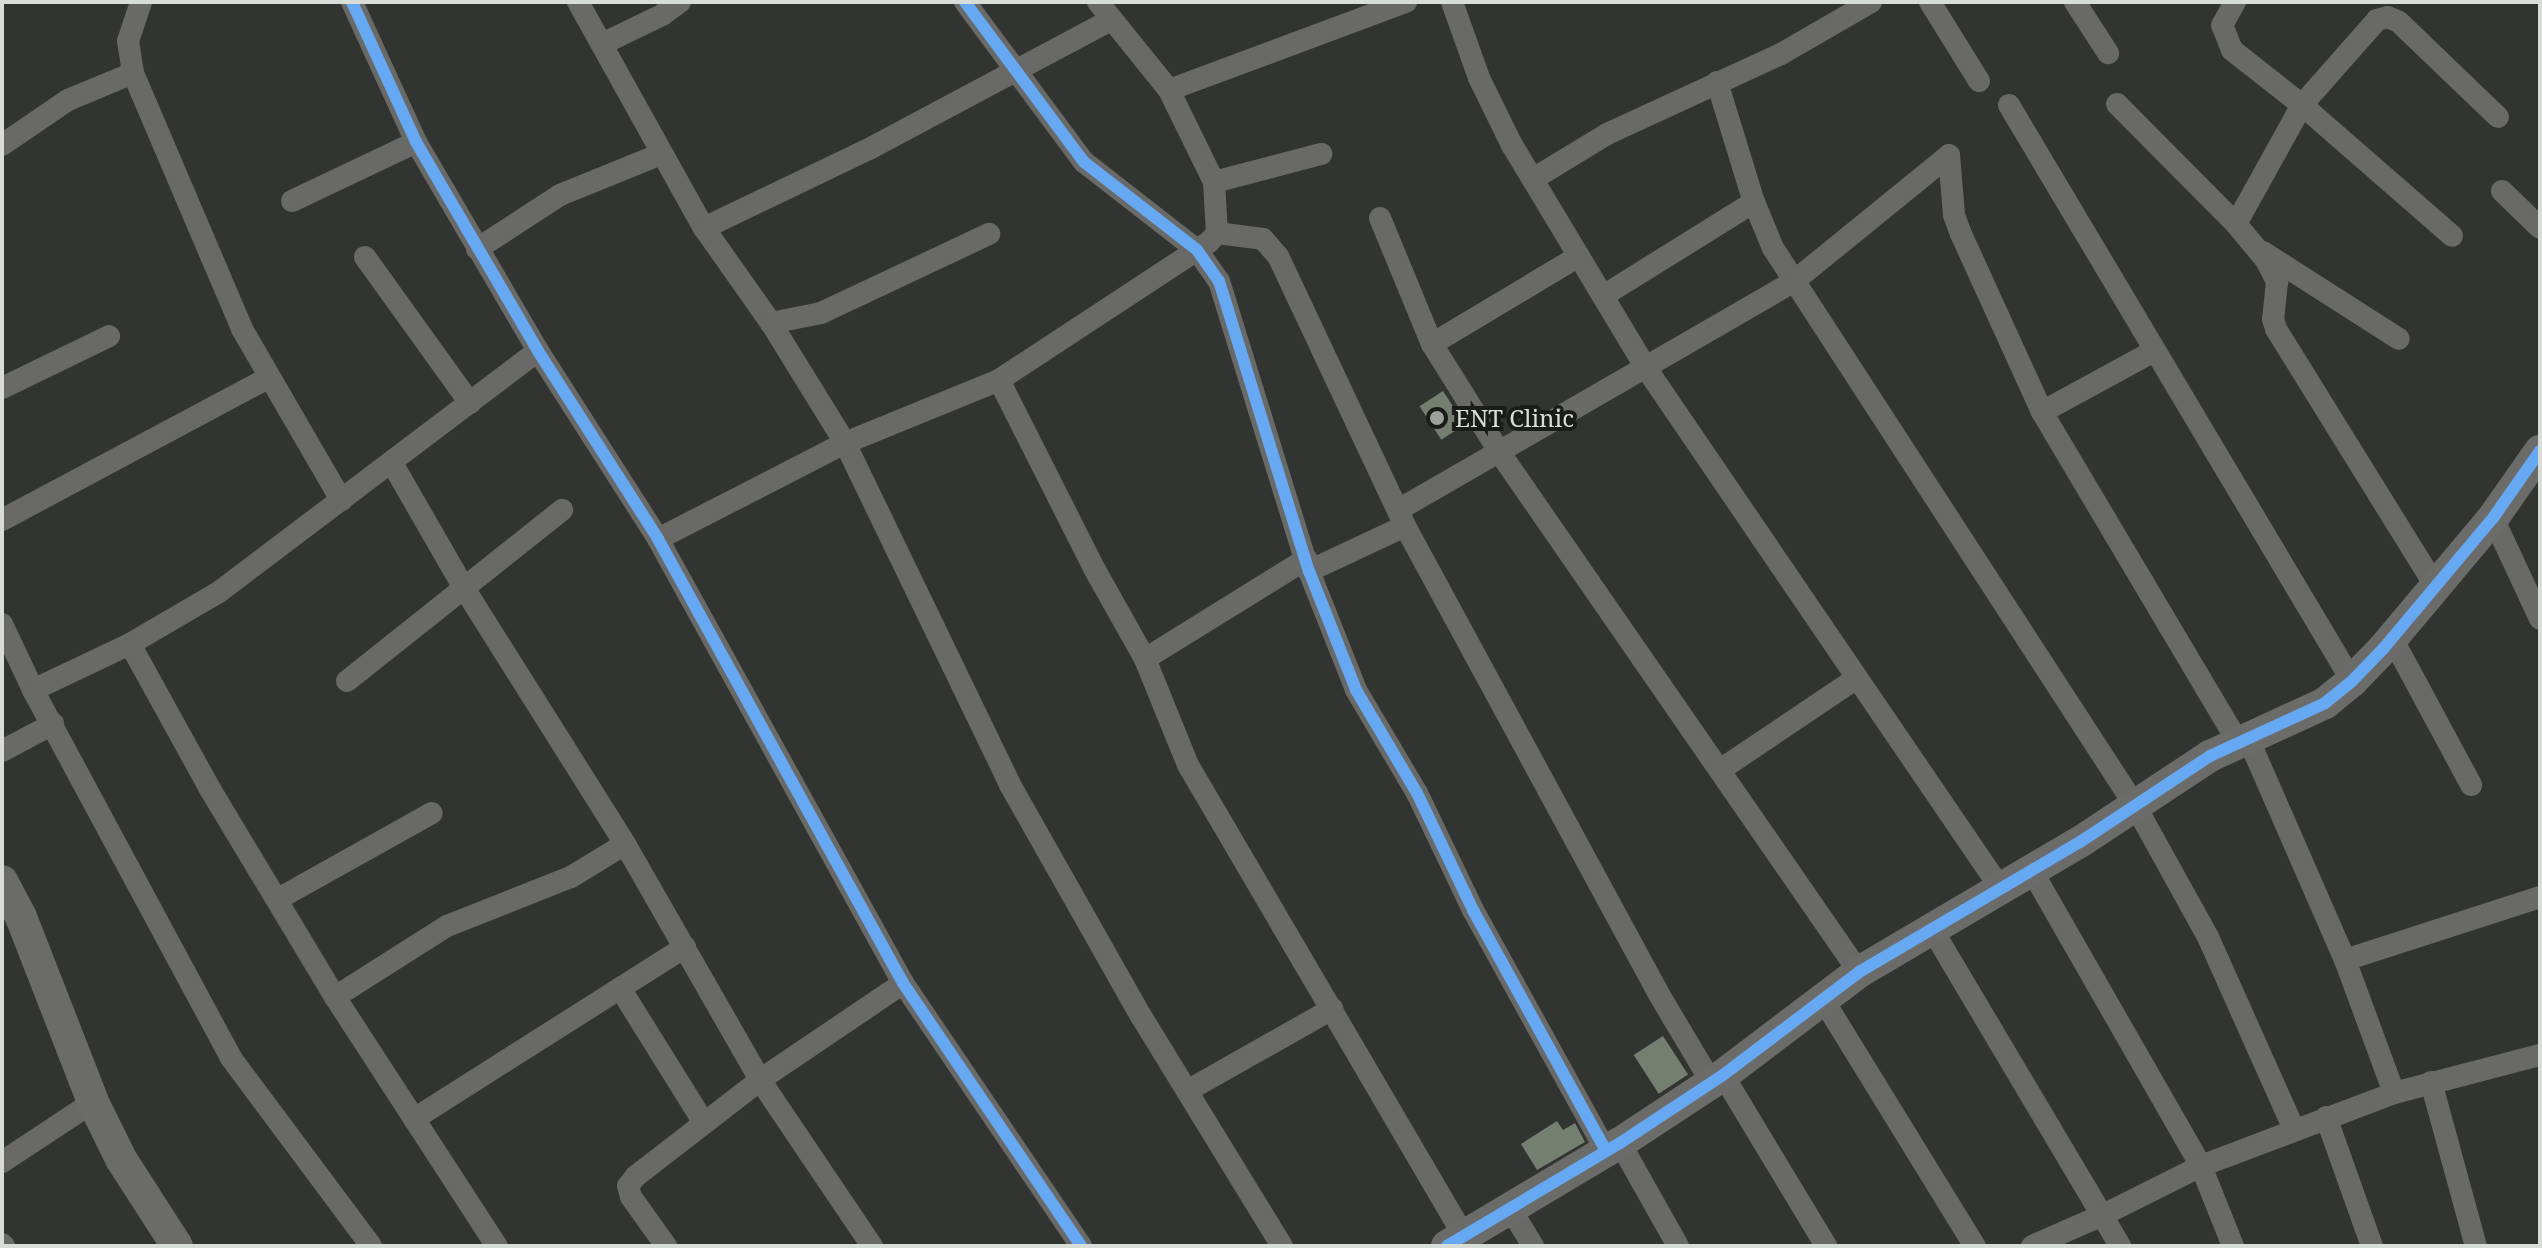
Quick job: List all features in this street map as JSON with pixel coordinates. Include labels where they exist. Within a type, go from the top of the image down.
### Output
[{"type":"street","points":[[141,2],[128,41],[133,73],[242,329],[341,500]]},
{"type":"street","points":[[352,2],[416,142],[538,351],[658,539],[903,983],[1081,1246]]},
{"type":"street","points":[[578,2],[704,228],[771,323],[845,443],[1009,783],[1187,1091],[1282,1246]]},
{"type":"street","points":[[602,44],[662,15],[680,2]]},
{"type":"street","points":[[965,2],[1020,71],[1084,162],[1197,250],[1219,281],[1308,565],[1356,690],[1417,793],[1473,910],[1613,1147],[1678,1246]]},
{"type":"street","points":[[1169,90],[1406,2]]},
{"type":"street","points":[[1533,179],[1607,134],[1781,54],[1842,9],[1871,2]]},
{"type":"street","points":[[1930,2],[1979,81]]},
{"type":"street","points":[[2075,2],[2108,53]]},
{"type":"street","points":[[2235,2],[2222,25],[2232,50],[2302,105],[2452,236]]},
{"type":"street","points":[[1459,4],[1495,113],[1646,368],[2001,889]]},
{"type":"street","points":[[704,228],[869,149],[1020,71],[1105,11],[1169,90],[1214,182],[1217,233]]},
{"type":"street","points":[[2236,224],[2302,105],[2369,26],[2388,17],[2399,22],[2498,117]]},
{"type":"street","points":[[2,145],[68,100],[133,73]]},
{"type":"street","points":[[1717,82],[1763,227],[1793,282],[2136,807],[2208,937],[2294,1129]]},
{"type":"street","points":[[2117,104],[2255,247],[2277,282],[2273,319],[2276,329],[2434,584]]},
{"type":"street","points":[[2009,105],[2352,681]]},
{"type":"street","points":[[292,201],[416,142]]},
{"type":"street","points":[[477,249],[560,195],[661,154]]},
{"type":"street","points":[[1214,182],[1321,154]]},
{"type":"street","points":[[1145,659],[1308,565],[1401,518],[1500,453],[1793,282],[1949,155],[1954,215],[2042,412],[2243,740],[2345,960],[2394,1093]]},
{"type":"street","points":[[2502,191],[2540,228]]},
{"type":"street","points":[[1603,296],[1754,202]]},
{"type":"street","points":[[1380,218],[1432,344],[1500,453],[1859,972]]},
{"type":"street","points":[[658,539],[845,443],[999,380],[1197,250],[1217,233],[1263,239],[1278,256],[1401,518],[1621,927],[1826,1246]]},
{"type":"street","points":[[771,323],[821,313],[989,234]]},
{"type":"street","points":[[2255,247],[2399,339]]},
{"type":"street","points":[[1432,344],[1579,256]]},
{"type":"street","points":[[365,257],[470,403]]},
{"type":"street","points":[[2,388],[109,336]]},
{"type":"street","points":[[33,690],[130,644],[219,592],[538,351]]},
{"type":"street","points":[[2042,412],[2154,351]]},
{"type":"street","points":[[2,520],[268,378]]},
{"type":"street","points":[[999,380],[1095,570],[1145,659],[1188,765],[1332,1009],[1456,1241],[1613,1147],[1717,1079],[1859,972],[2032,871],[2136,807],[2189,769],[2243,740],[2310,712],[2352,681],[2392,638],[2434,584],[2493,518],[2540,451]]},
{"type":"street","points":[[392,463],[464,588],[625,844],[760,1080],[872,1246]]},
{"type":"street","points":[[347,681],[562,510]]},
{"type":"street","points":[[2493,518],[2540,619]]},
{"type":"street","points":[[2,624],[33,690],[231,1058],[270,1115],[371,1246]]},
{"type":"street","points":[[2392,638],[2471,785]]},
{"type":"street","points":[[130,644],[210,789],[335,997],[497,1246]]},
{"type":"street","points":[[1720,770],[1857,678]]},
{"type":"street","points":[[2,751],[53,724]]},
{"type":"street","points":[[278,899],[432,813]]},
{"type":"street","points":[[335,997],[447,926],[571,877],[625,844]]},
{"type":"street","points":[[2032,871],[2201,1166],[2233,1246]]},
{"type":"street","points":[[2,881],[11,922],[93,1102],[121,1159],[177,1246]]},
{"type":"street","points":[[2345,960],[2540,897]]},
{"type":"street","points":[[1932,929],[2120,1246]]},
{"type":"street","points":[[414,1119],[685,947]]},
{"type":"street","points":[[666,1246],[638,1208],[628,1186],[760,1080],[903,983]]},
{"type":"street","points":[[620,988],[704,1123]]},
{"type":"street","points":[[1824,1001],[1975,1246]]},
{"type":"street","points":[[1187,1091],[1332,1009]]},
{"type":"street","points":[[2032,1246],[2201,1166],[2294,1129],[2394,1093],[2540,1055]]},
{"type":"street","points":[[2431,1082],[2476,1246]]},
{"type":"street","points":[[2,1162],[93,1102]]},
{"type":"street","points":[[2326,1117],[2372,1246]]},
{"type":"street","points":[[1510,1208],[1533,1246]]},
{"type":"building","points":[[1443,391],[1465,425],[1441,440],[1420,406]]},
{"type":"building","points":[[1663,1036],[1688,1075],[1659,1094],[1634,1055]]},
{"type":"building","points":[[1557,1121],[1563,1130],[1575,1123],[1585,1142],[1537,1170],[1521,1144]]},
{"type":"cycle path","points":[[352,2],[416,142],[538,351],[658,539],[903,983],[1081,1246]]},
{"type":"cycle path","points":[[965,2],[1084,162],[1197,250],[1219,281],[1309,571],[1356,690],[1417,793],[1473,910],[1606,1151]]},
{"type":"cycle path","points":[[1447,1246],[1620,1143],[1723,1075],[1859,972],[2080,842],[2210,756],[2325,703],[2383,649],[2493,518],[2540,451]]},
{"type":"place","name":"ENT Clinic","points":[[1437,418]]}]
